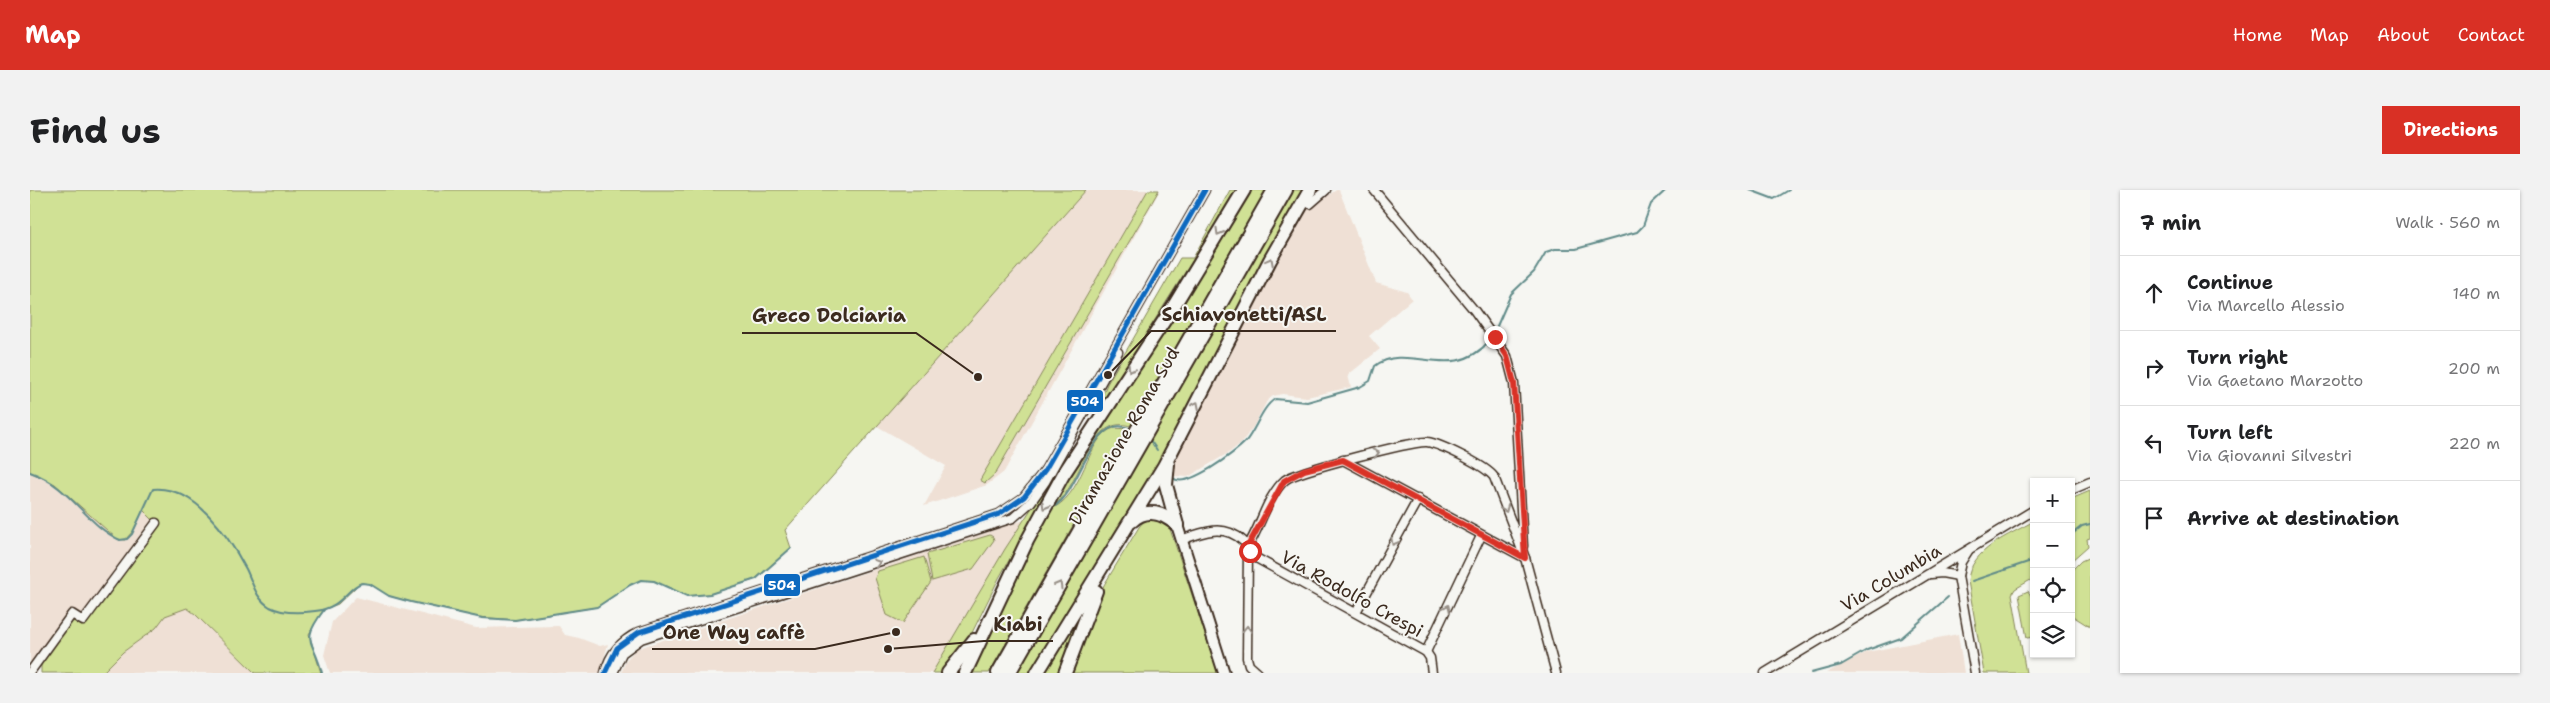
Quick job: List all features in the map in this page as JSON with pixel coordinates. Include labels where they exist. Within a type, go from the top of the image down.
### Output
[{"type":"highway","points":[[964,673],[1027,541],[1063,474],[1180,296],[1244,190]]},
{"type":"highway","name":"Diramazione Roma Sud","points":[[998,673],[1274,190]]},
{"type":"highway","name":"Diramazione Roma Sud","points":[[1009,673],[1286,190]]},
{"type":"highway","points":[[1177,525],[1166,480],[1169,460],[1284,234],[1310,190]]},
{"type":"highway","points":[[1038,673],[1174,449]]},
{"type":"highway","points":[[1129,525],[1141,514],[1155,513],[1165,516],[1177,525]]},
{"type":"highway","points":[[1065,673],[1091,601],[1120,540]]},
{"type":"highway","points":[[948,673],[994,609]]},
{"type":"main road","points":[[1177,525],[1224,673]]},
{"type":"street","points":[[1005,522],[1018,503],[1042,475],[1205,190]]},
{"type":"street","points":[[613,673],[624,650],[641,639],[1005,522],[1024,510],[1045,482],[1211,190]]},
{"type":"street","points":[[1310,204],[1326,190]]},
{"type":"street","points":[[1374,190],[1474,310],[1503,349],[1512,374],[1525,558]]},
{"type":"street","points":[[1258,673],[1250,668],[1247,658],[1248,546],[1284,481],[1304,470],[1426,442],[1438,445],[1487,470],[1495,480],[1525,558],[1556,673]]},
{"type":"street","points":[[1343,460],[1525,558]]},
{"type":"street","points":[[2075,488],[2090,482]]},
{"type":"street","points":[[1356,612],[1418,500]]},
{"type":"street","points":[[605,673],[616,649],[628,638],[639,632],[999,514],[1018,503]]},
{"type":"street","name":"Via Columbia","points":[[1764,673],[2030,512]]},
{"type":"street","points":[[30,672],[72,614],[83,621],[156,523]]},
{"type":"street","name":"Via Rodolfo Crespi","points":[[1181,540],[1218,530],[1238,537],[1258,559],[1426,652],[1430,658],[1432,673]]},
{"type":"street","points":[[1426,652],[1481,536]]},
{"type":"street","points":[[1974,547],[1963,559],[1958,576],[1975,673]]},
{"type":"street","points":[[1924,576],[1942,573],[1958,576]]},
{"type":"shaded area","points":[[1086,190],[1160,190],[1004,472],[987,485],[924,506],[946,466],[877,426]]},
{"type":"shaded area","points":[[1336,190],[1339,190],[1376,283],[1407,292],[1412,299],[1369,336],[1380,349],[1348,375],[1351,387],[1307,397],[1282,394],[1273,396],[1267,401],[1253,427],[1242,442],[1230,452],[1188,477],[1175,476],[1173,466],[1181,446],[1283,248],[1306,211]]},
{"type":"shaded area","points":[[30,472],[51,481],[67,494],[143,510],[156,523],[83,621],[30,672]]},
{"type":"shaded area","points":[[1024,520],[932,673],[621,673],[626,660],[636,649]]},
{"type":"shaded area","points":[[356,597],[476,628],[559,626],[565,635],[600,646],[608,644],[600,673],[330,673],[324,655],[332,622]]},
{"type":"shaded area","points":[[187,608],[255,673],[102,673],[123,652],[156,628],[165,616]]},
{"type":"shaded area","points":[[1958,634],[1964,673],[1826,673],[1867,652]]},
{"type":"green space","points":[[30,190],[1086,190],[785,530],[791,548],[754,580],[710,594],[687,596],[654,581],[641,580],[597,607],[515,620],[478,617],[411,602],[389,596],[370,584],[360,583],[338,604],[323,610],[309,634],[321,673],[255,673],[187,608],[165,616],[156,628],[123,652],[102,673],[41,673],[41,664],[72,614],[82,621],[156,523],[143,510],[134,530],[125,540],[117,539],[55,484],[30,472]]},
{"type":"green space","points":[[1148,190],[1159,190],[995,474],[985,483],[980,480]]},
{"type":"green space","points":[[1230,190],[1237,190],[1103,402],[1101,399],[1107,384],[1180,258],[1193,258]]},
{"type":"green space","points":[[1249,190],[1266,190],[1130,426],[1116,425],[1104,431],[1095,441],[1063,497],[1053,506],[1086,446]]},
{"type":"green space","points":[[1294,190],[1306,190],[1177,433],[1033,673],[1017,673]]},
{"type":"green space","points":[[1114,428],[1128,429],[989,673],[969,673],[1048,510],[1060,504],[1070,494],[1097,442],[1105,433]]},
{"type":"green space","points":[[2090,491],[2090,538],[2087,539],[2088,546],[2075,557],[2075,523],[2075,497]]},
{"type":"green space","points":[[1047,493],[999,578],[968,641],[945,673],[932,673],[1005,549],[1039,497]]},
{"type":"green space","points":[[1147,517],[1168,523],[1218,673],[1070,673],[1104,585]]},
{"type":"green space","points":[[2030,523],[2030,580],[2015,589],[2012,594],[2026,673],[1984,673],[1968,581],[1970,570],[1976,560],[1983,552]]},
{"type":"green space","points":[[990,535],[994,540],[973,569],[932,581],[927,554]]},
{"type":"green space","points":[[924,557],[931,582],[903,623],[887,615],[875,578],[878,571]]},
{"type":"green space","points":[[2090,557],[2090,627],[2075,618],[2075,567],[2081,561]]},
{"type":"green space","points":[[2028,591],[2030,594],[2030,638],[2027,638],[2019,595]]},
{"type":"green space","points":[[1085,604],[1063,673],[1043,673]]},
{"type":"waterway","points":[[1497,326],[1511,294],[1534,272],[1546,252],[1555,249],[1576,249],[1637,232],[1643,226],[1651,204],[1666,190]]},
{"type":"waterway","points":[[1750,190],[1774,199],[1789,190]]},
{"type":"waterway","points":[[1173,478],[1179,480],[1188,479],[1211,468],[1232,453],[1250,436],[1266,407],[1275,399],[1307,402],[1360,387],[1370,381],[1375,366],[1388,360],[1402,358],[1446,361],[1461,360],[1476,353],[1490,340]]},
{"type":"waterway","points":[[1053,507],[1063,499],[1095,443],[1105,432],[1115,427],[1128,428]]},
{"type":"waterway","points":[[1150,440],[1157,450]]},
{"type":"waterway","points":[[30,472],[57,486],[97,525],[120,540],[127,539],[132,534],[153,489],[168,490],[183,495],[209,516],[230,542],[261,599],[270,607],[286,612],[315,611],[332,606],[362,583],[370,584],[389,596],[411,602],[482,618],[515,620],[597,607],[641,580],[654,581],[687,596],[710,594],[756,579],[791,548]]},
{"type":"waterway","points":[[2075,532],[2082,526],[2090,524]]},
{"type":"waterway","points":[[1972,581],[2030,561]]},
{"type":"waterway","points":[[1811,673],[1841,665],[1867,650],[1901,638],[1948,597]]},
{"type":"waterway","points":[[322,673],[310,635],[316,621],[324,610]]},
{"type":"transit line","name":"504","points":[[605,673],[617,648],[639,632],[999,514],[1024,497],[1045,470],[1205,190]]},
{"type":"place","name":"Schiavonetti/ASL","points":[[1108,375]]},
{"type":"place","name":"Greco Dolciaria","points":[[978,377]]},
{"type":"place","name":"One Way caffè","points":[[896,632]]},
{"type":"place","name":"Kiabi","points":[[888,649]]},
{"type":"route","points":[[1250,551],[1248,546],[1256,534],[1277,490],[1284,481],[1304,470],[1343,460],[1525,558],[1522,538],[1514,383],[1507,356],[1495,337]]}]
